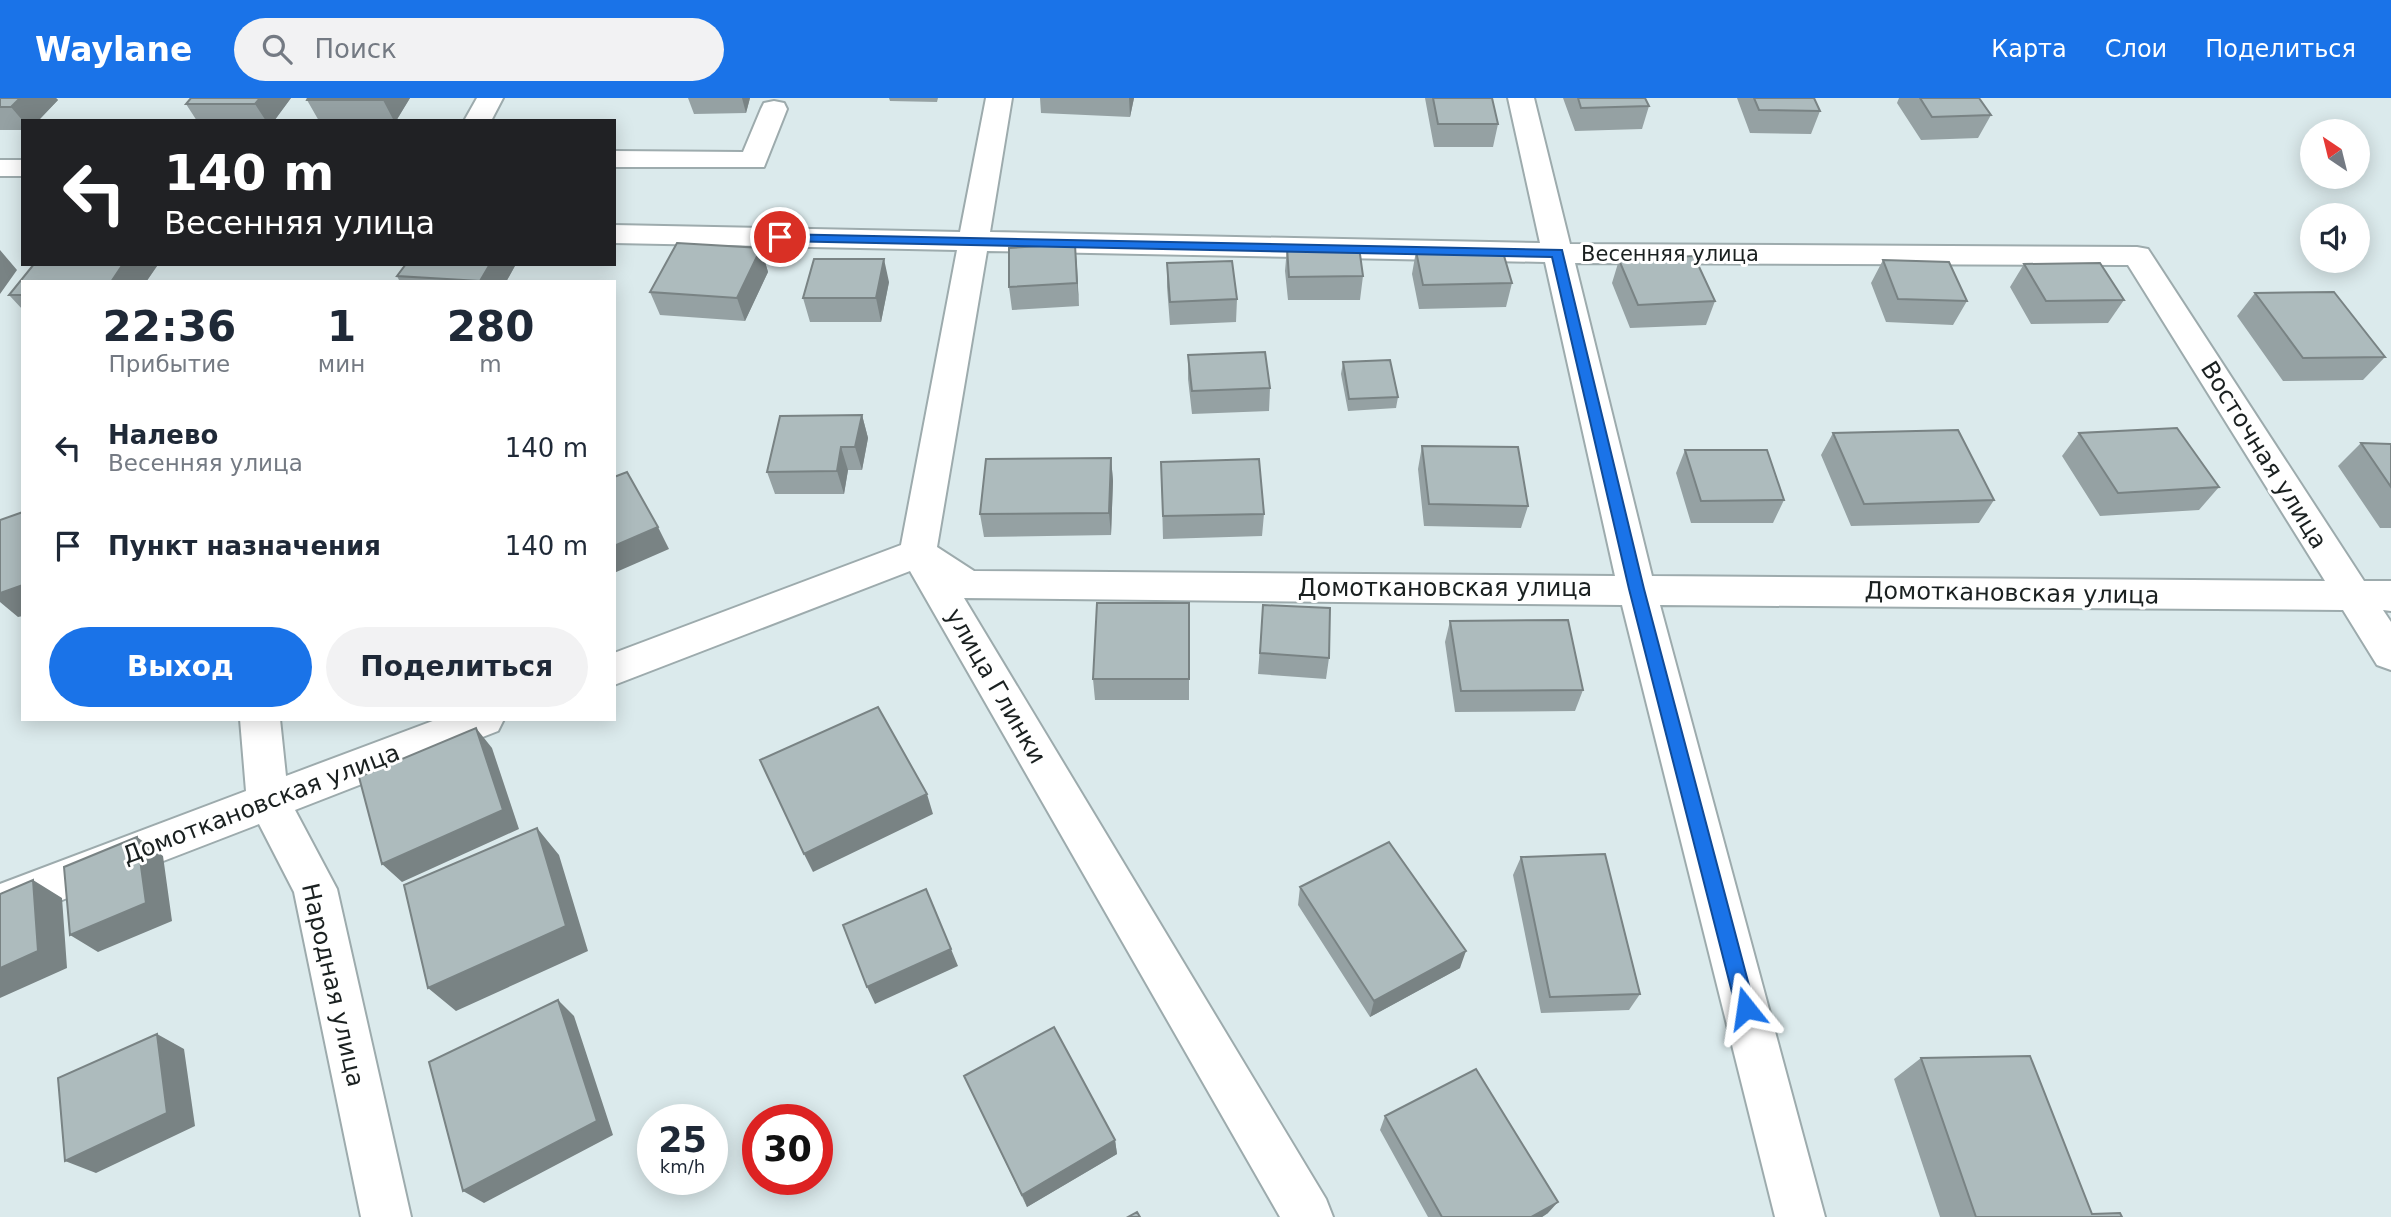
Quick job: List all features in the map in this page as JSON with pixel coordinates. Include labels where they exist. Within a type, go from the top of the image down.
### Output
[{"type":"street","points":[[478,119],[490,98]]},
{"type":"street","points":[[616,668],[918,554],[999,98]]},
{"type":"street","points":[[1521,98],[1637,589],[1800,1217]]},
{"type":"street","points":[[616,159],[754,161],[774,109]]},
{"type":"street","points":[[0,168],[21,167]]},
{"type":"street","name":"Весенняя улица","points":[[616,234],[1557,253],[2137,256]]},
{"type":"street","name":"Восточная улица","points":[[2137,256],[2391,654]]},
{"type":"street","name":"Домоткановская улица","points":[[918,554],[967,585],[2391,596]]},
{"type":"street","name":"улица Глинки","points":[[918,554],[1308,1217]]},
{"type":"street","name":"Народная улица","points":[[260,721],[268,802],[316,889],[386,1217]]},
{"type":"street","name":"Домоткановская улица","points":[[0,904],[479,721]]},
{"type":"building","points":[[0,98],[20,98],[11,107],[0,107]]},
{"type":"building","points":[[191,98],[260,98],[255,104],[186,104]]},
{"type":"building","points":[[308,98],[384,98],[307,100]]},
{"type":"building","points":[[1433,98],[1492,98],[1498,124],[1438,124]]},
{"type":"building","points":[[1578,98],[1645,98],[1649,106],[1581,108]]},
{"type":"building","points":[[1754,98],[1814,98],[1820,111],[1759,110]]},
{"type":"building","points":[[1920,98],[1979,98],[1991,115],[1932,117]]},
{"type":"building","points":[[677,243],[761,248],[737,298],[650,292]]},
{"type":"building","points":[[1075,244],[1077,283],[1009,287],[1009,248]]},
{"type":"building","points":[[1359,247],[1363,276],[1289,277],[1287,248]]},
{"type":"building","points":[[1502,249],[1512,283],[1423,285],[1416,251]]},
{"type":"building","points":[[1694,256],[1715,301],[1638,305],[1619,260]]},
{"type":"building","points":[[814,259],[884,259],[876,298],[803,298]]},
{"type":"building","points":[[1883,260],[1949,262],[1967,301],[1898,299]]},
{"type":"building","points":[[1232,261],[1237,299],[1170,302],[1167,263]]},
{"type":"building","points":[[2100,263],[2124,300],[2046,301],[2024,264]]},
{"type":"building","points":[[32,266],[122,266],[112,280],[21,280]]},
{"type":"building","points":[[404,266],[489,266],[481,280],[397,276]]},
{"type":"building","points":[[21,280],[21,295],[9,295]]},
{"type":"building","points":[[2334,292],[2385,357],[2303,358],[2255,293]]},
{"type":"building","points":[[1265,352],[1270,388],[1192,391],[1188,355]]},
{"type":"building","points":[[1390,360],[1398,397],[1349,399],[1343,362]]},
{"type":"building","points":[[862,415],[855,447],[841,447],[837,471],[767,472],[780,416]]},
{"type":"building","points":[[2177,428],[2219,487],[2118,493],[2079,433]]},
{"type":"building","points":[[1958,430],[1994,500],[1864,504],[1833,433]]},
{"type":"building","points":[[2361,443],[2391,444],[2391,487]]},
{"type":"building","points":[[1422,446],[1518,447],[1528,506],[1429,504]]},
{"type":"building","points":[[1685,450],[1767,450],[1784,500],[1701,501]]},
{"type":"building","points":[[1111,458],[1109,513],[980,514],[986,459]]},
{"type":"building","points":[[1259,459],[1264,514],[1163,516],[1161,462]]},
{"type":"building","points":[[627,472],[658,527],[616,545],[616,476]]},
{"type":"building","points":[[21,513],[21,586],[0,593],[0,520]]},
{"type":"building","points":[[1097,603],[1189,603],[1189,679],[1093,679]]},
{"type":"building","points":[[1263,605],[1330,608],[1329,658],[1260,653]]},
{"type":"building","points":[[1568,620],[1583,690],[1461,691],[1450,621]]},
{"type":"building","points":[[878,707],[927,794],[804,854],[760,760]]},
{"type":"building","points":[[476,728],[503,810],[382,864],[359,777]]},
{"type":"building","points":[[537,828],[566,926],[428,988],[404,885]]},
{"type":"building","points":[[137,837],[146,903],[70,935],[64,867]]},
{"type":"building","points":[[1389,842],[1466,951],[1374,1001],[1300,887]]},
{"type":"building","points":[[1605,854],[1640,994],[1550,997],[1521,857]]},
{"type":"building","points":[[33,880],[38,951],[0,968],[0,894]]},
{"type":"building","points":[[926,889],[951,949],[867,987],[843,925]]},
{"type":"building","points":[[558,1000],[597,1121],[463,1191],[429,1062]]},
{"type":"building","points":[[1054,1027],[1115,1140],[1022,1195],[964,1076]]},
{"type":"building","points":[[157,1034],[167,1113],[65,1161],[58,1078]]},
{"type":"building","points":[[2030,1056],[2092,1214],[2120,1213],[2122,1217],[1976,1217],[1921,1058]]},
{"type":"building","points":[[1476,1069],[1558,1202],[1531,1217],[1442,1217],[1385,1116]]},
{"type":"route","points":[[780,237],[1557,253],[1637,589],[1746,1008]]}]
